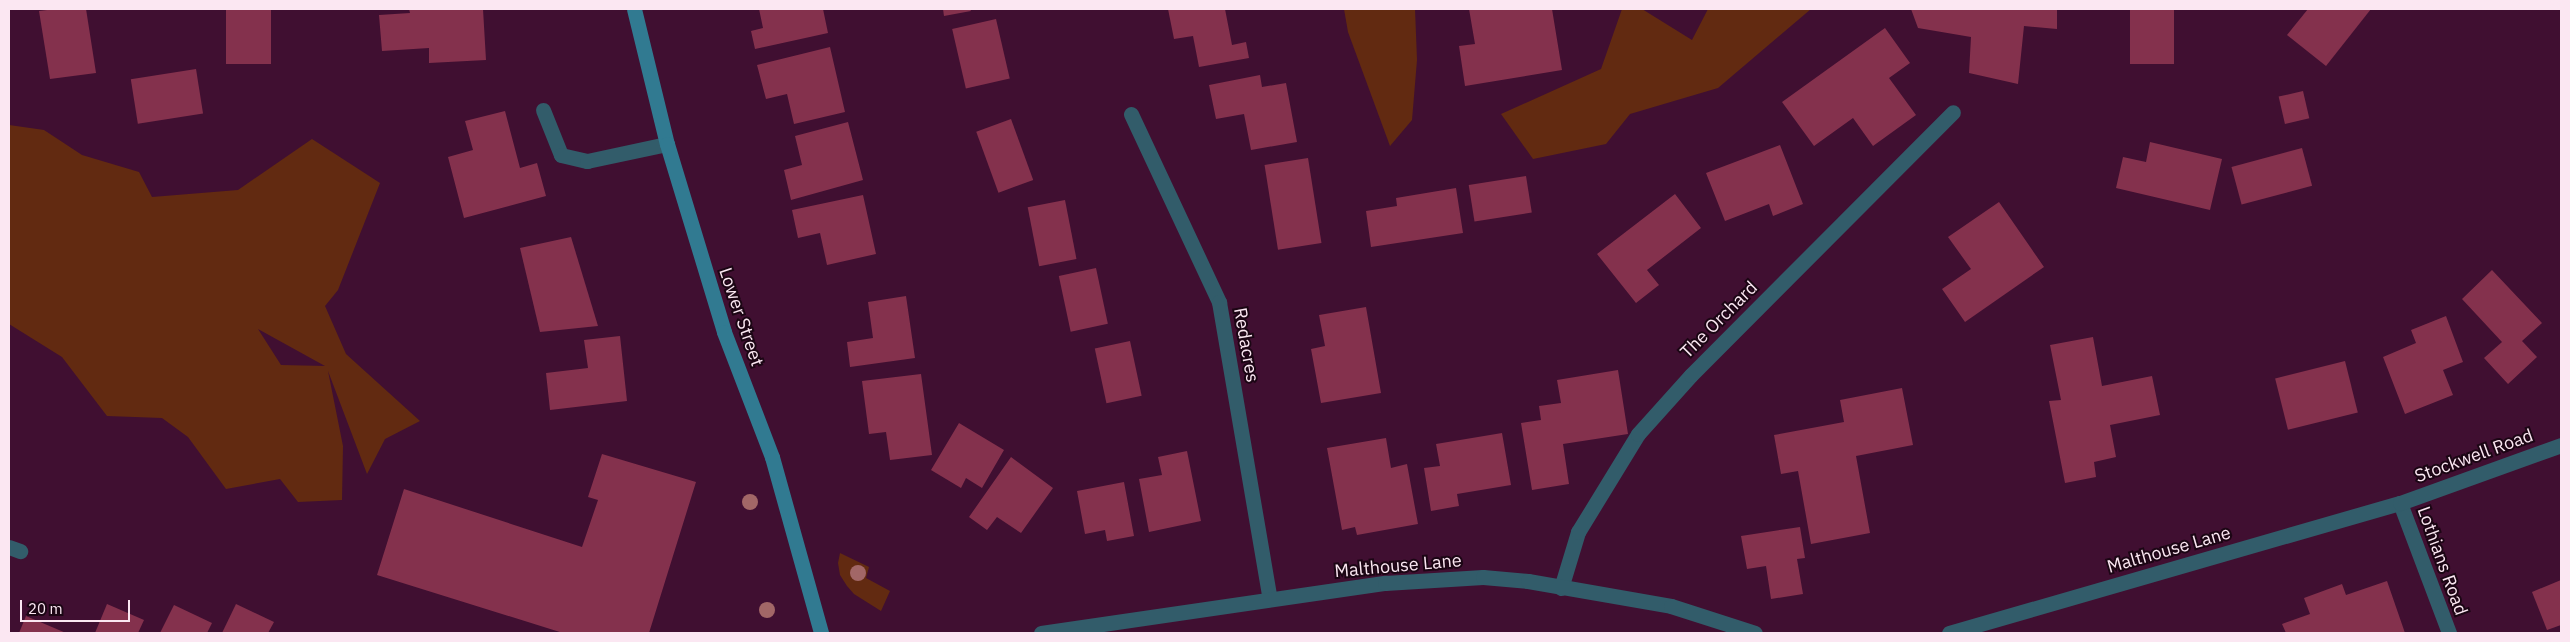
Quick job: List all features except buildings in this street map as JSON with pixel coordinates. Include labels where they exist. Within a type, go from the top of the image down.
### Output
[{"type":"street","name":"Lower Street","points":[[634,9],[667,144],[724,332],[772,456],[822,633]]},
{"type":"street","points":[[543,110],[562,155],[587,161],[667,144]]},
{"type":"street","name":"The Orchard","points":[[1561,588],[1578,532],[1638,434],[1691,375],[1953,112]]},
{"type":"street","name":"Redacres","points":[[1130,114],[1220,302],[1270,599]]},
{"type":"street","name":"Stockwell Road","points":[[2400,503],[2561,444]]},
{"type":"street","name":"Malthouse Lane","points":[[1949,633],[2400,503]]},
{"type":"street","name":"Lothians Road","points":[[2400,503],[2449,633]]},
{"type":"street","name":"Malthouse Lane","points":[[1041,633],[1069,632],[1385,582],[1483,577],[1671,606],[1755,633]]},
{"type":"shaded area","points":[[1344,9],[1415,9],[1417,60],[1412,120],[1390,146],[1348,32]]},
{"type":"shaded area","points":[[1622,9],[1642,9],[1692,40],[1708,9],[1811,9],[1718,88],[1630,114],[1606,144],[1533,159],[1501,114],[1601,69]]},
{"type":"shaded area","points":[[9,125],[44,130],[82,155],[139,172],[152,197],[238,190],[312,139],[380,183],[338,290],[325,306],[346,354],[420,421],[385,439],[367,474],[328,371],[343,446],[342,500],[298,502],[280,479],[226,489],[188,437],[162,418],[107,416],[62,357],[9,324]],"holes":[[[258,329],[325,366],[281,365]]]},
{"type":"shaded area","points":[[840,553],[869,567],[866,578],[890,591],[881,611],[854,594],[847,586],[840,575],[838,563]]}]
